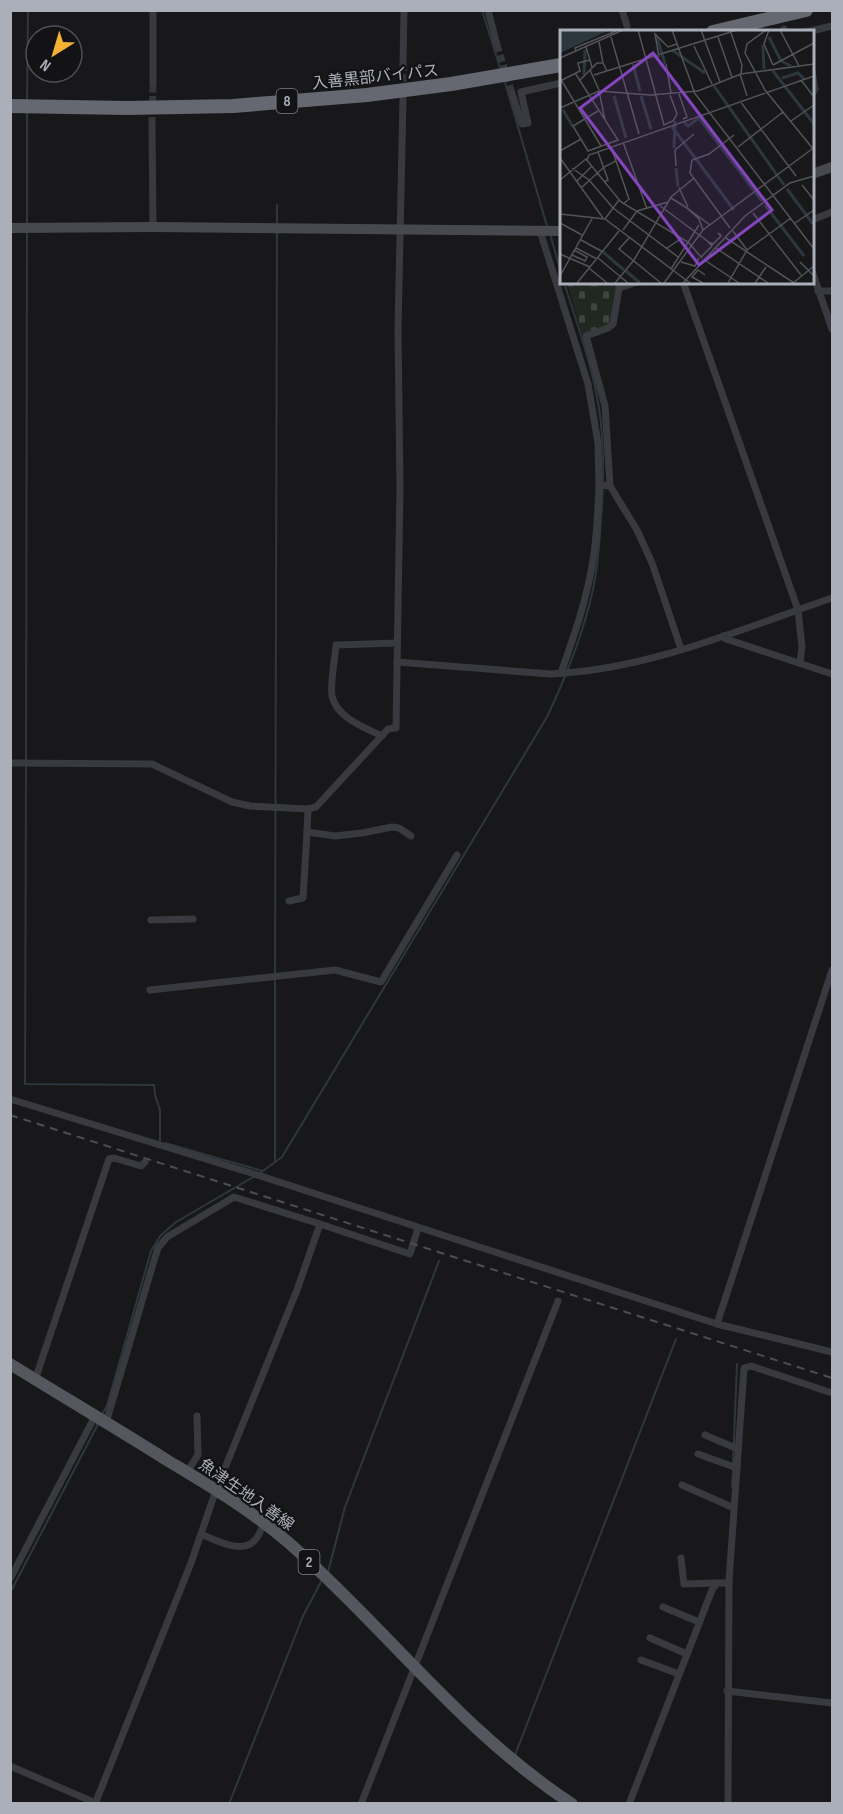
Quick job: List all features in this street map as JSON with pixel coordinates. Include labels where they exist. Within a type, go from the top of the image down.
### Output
[{"type":"highway","points":[[721,30],[806,10]]},
{"type":"highway","name":"入善黒部バイパス","points":[[10,106],[127,108],[233,106],[367,95],[450,84],[560,65]]},
{"type":"main road","name":"魚津生地入善線","points":[[10,1364],[216,1490],[264,1523],[325,1577],[457,1712],[497,1747],[572,1803]]},
{"type":"street","points":[[153,10],[153,83]]},
{"type":"street","points":[[403,64],[404,10]]},
{"type":"street","points":[[488,10],[497,45]]},
{"type":"street","points":[[622,10],[627,26]]},
{"type":"street","points":[[813,30],[832,26]]},
{"type":"street","points":[[813,77],[815,89],[813,92]]},
{"type":"street","points":[[512,93],[522,124],[528,123],[520,92],[560,83]]},
{"type":"street","points":[[10,763],[152,764],[232,802],[250,806],[308,809],[316,807],[388,729],[396,728],[400,488],[399,231],[403,99]]},
{"type":"street","points":[[152,124],[153,227]]},
{"type":"street","points":[[813,174],[832,167]]},
{"type":"street","points":[[813,220],[832,212]]},
{"type":"street","points":[[10,228],[560,231]]},
{"type":"street","points":[[540,231],[588,384],[598,443],[599,485],[593,562],[578,622],[561,673]]},
{"type":"street","points":[[813,274],[832,329]]},
{"type":"street","points":[[683,284],[798,610],[802,647],[800,663]]},
{"type":"street","points":[[619,285],[613,324],[586,336],[605,406],[610,486],[637,530],[652,563],[681,649]]},
{"type":"street","points":[[818,291],[832,291]]},
{"type":"street","points":[[599,485],[610,486]]},
{"type":"street","points":[[397,662],[561,673],[631,664],[723,636],[832,598]]},
{"type":"street","points":[[723,636],[726,639],[832,674]]},
{"type":"street","points":[[382,736],[356,723],[342,712],[332,697],[336,645],[397,643]]},
{"type":"street","points":[[289,901],[303,898],[308,809]]},
{"type":"street","points":[[307,832],[335,836],[392,827],[399,828],[411,836]]},
{"type":"street","points":[[150,990],[335,970],[381,982],[457,855]]},
{"type":"street","points":[[151,920],[193,919]]},
{"type":"street","points":[[717,1324],[832,970]]},
{"type":"street","points":[[10,1099],[248,1172],[717,1324],[832,1352]]},
{"type":"street","points":[[35,1380],[109,1159],[114,1158],[141,1166],[145,1162]]},
{"type":"street","points":[[10,1579],[100,1419],[158,1248],[167,1237],[234,1197],[410,1254],[418,1228]]},
{"type":"street","points":[[10,1766],[96,1803],[216,1490],[297,1290],[320,1224]]},
{"type":"street","points":[[361,1803],[558,1301]]},
{"type":"street","points":[[812,1346],[817,1351],[832,1357]]},
{"type":"street","points":[[728,1803],[729,1583],[744,1368],[752,1366],[832,1393]]},
{"type":"street","points":[[187,1472],[198,1455],[197,1416]]},
{"type":"street","points":[[705,1435],[738,1449]]},
{"type":"street","points":[[698,1454],[737,1468]]},
{"type":"street","points":[[682,1485],[734,1508]]},
{"type":"street","points":[[201,1534],[220,1542],[247,1546],[255,1540],[264,1523]]},
{"type":"street","points":[[681,1558],[684,1584],[729,1583]]},
{"type":"street","points":[[629,1803],[699,1622],[717,1583]]},
{"type":"street","points":[[663,1607],[699,1622]]},
{"type":"street","points":[[650,1638],[687,1654]]},
{"type":"street","points":[[641,1660],[679,1674]]},
{"type":"street","points":[[727,1691],[832,1703]]},
{"type":"green space","points":[[568,284],[616,284],[611,322],[582,334]]},
{"type":"waterway","points":[[27,101],[28,10]]},
{"type":"waterway","points":[[482,10],[501,71]]},
{"type":"waterway","points":[[504,79],[547,226]]},
{"type":"waterway","points":[[27,112],[27,224]]},
{"type":"waterway","points":[[277,205],[277,223]]},
{"type":"waterway","points":[[26,761],[27,232]]},
{"type":"waterway","points":[[275,973],[277,232]]},
{"type":"waterway","points":[[550,234],[560,269]]},
{"type":"waterway","points":[[260,1173],[282,1157],[547,717],[581,634],[592,595],[597,563],[603,456],[599,408],[593,378],[565,284]]},
{"type":"waterway","points":[[26,766],[25,1084],[154,1085],[160,1110],[160,1142]]},
{"type":"waterway","points":[[275,979],[275,1162]]},
{"type":"waterway","points":[[165,1143],[263,1171]]},
{"type":"waterway","points":[[101,1416],[107,1406],[151,1251],[161,1235],[176,1222],[255,1176]]},
{"type":"waterway","points":[[328,1572],[345,1507],[439,1261]]},
{"type":"waterway","points":[[515,1755],[676,1339]]},
{"type":"waterway","points":[[733,1463],[737,1364]]},
{"type":"waterway","points":[[10,1593],[98,1424]]},
{"type":"waterway","points":[[732,1487],[733,1469]]},
{"type":"waterway","points":[[229,1804],[303,1616],[323,1578]]},
{"type":"tunnel","points":[[497,45],[512,93]]},
{"type":"tunnel","points":[[403,64],[403,92]]},
{"type":"tunnel","points":[[152,124],[153,83]]},
{"type":"railway","points":[[10,1115],[832,1378]]}]
